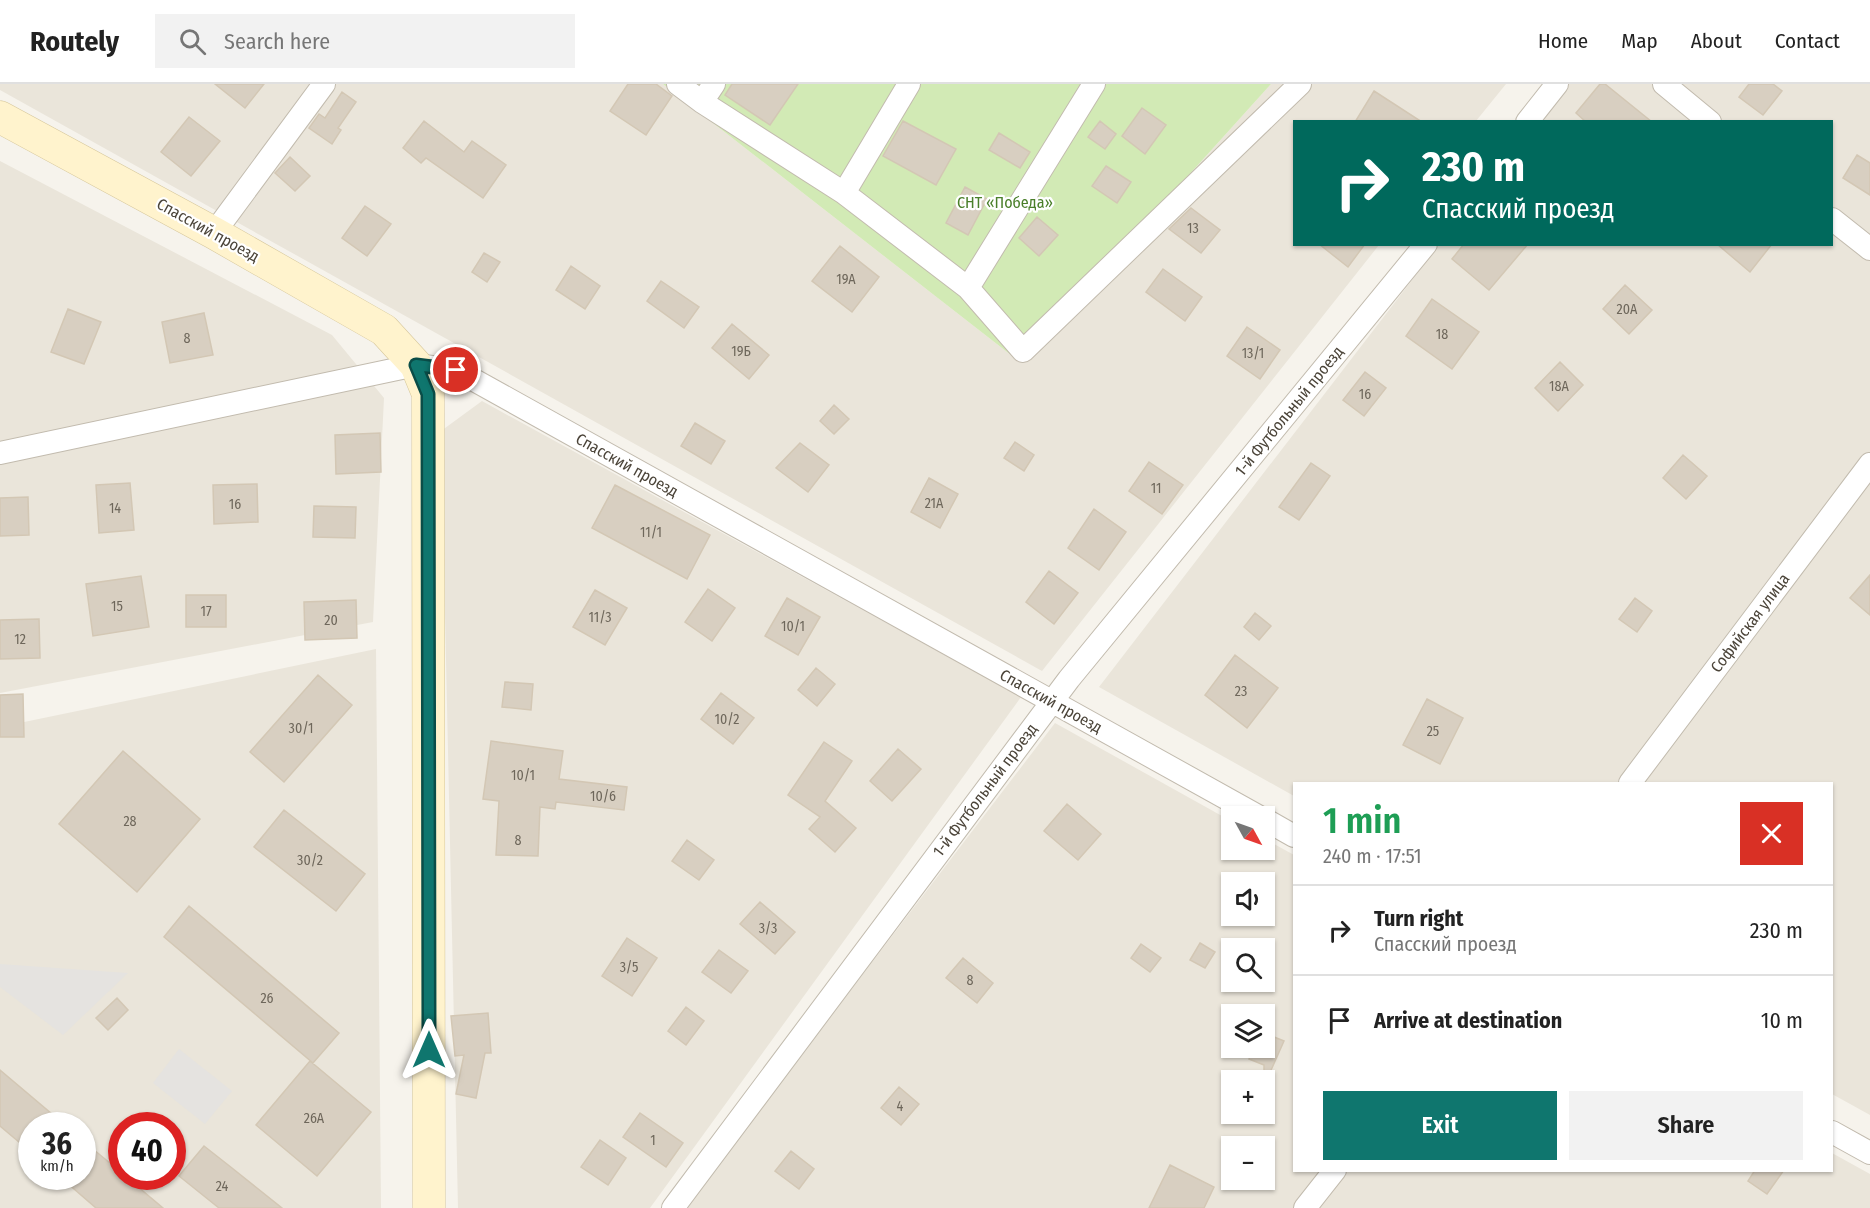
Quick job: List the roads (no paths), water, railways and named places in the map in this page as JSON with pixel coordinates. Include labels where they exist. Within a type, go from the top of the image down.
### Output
[{"type":"street","points":[[214,233],[324,84]]},
{"type":"street","points":[[678,84],[708,93],[968,288],[1023,351],[1300,84]]},
{"type":"street","points":[[844,193],[909,84]]},
{"type":"street","points":[[968,288],[1094,84]]},
{"type":"street","points":[[1529,120],[1557,84]]},
{"type":"street","points":[[1664,84],[1708,120]]},
{"type":"street","name":"Спасский проезд","points":[[0,117],[214,233],[384,330],[416,365],[456,370],[1240,806]]},
{"type":"street","points":[[1833,220],[1870,249]]},
{"type":"street","name":"1-й Футбольный проезд","points":[[673,1208],[1051,702],[1424,246]]},
{"type":"street","points":[[0,453],[416,365],[428,394],[429,1208]]},
{"type":"street","name":"Софийская улица","points":[[1631,782],[1870,464]]},
{"type":"street","points":[[1275,825],[1293,835]]},
{"type":"street","points":[[1833,1133],[1870,1153]]},
{"type":"street","points":[[1305,1208],[1333,1172]]},
{"type":"park label","name":"СНТ «Победа»","points":[[1005,202]]}]
